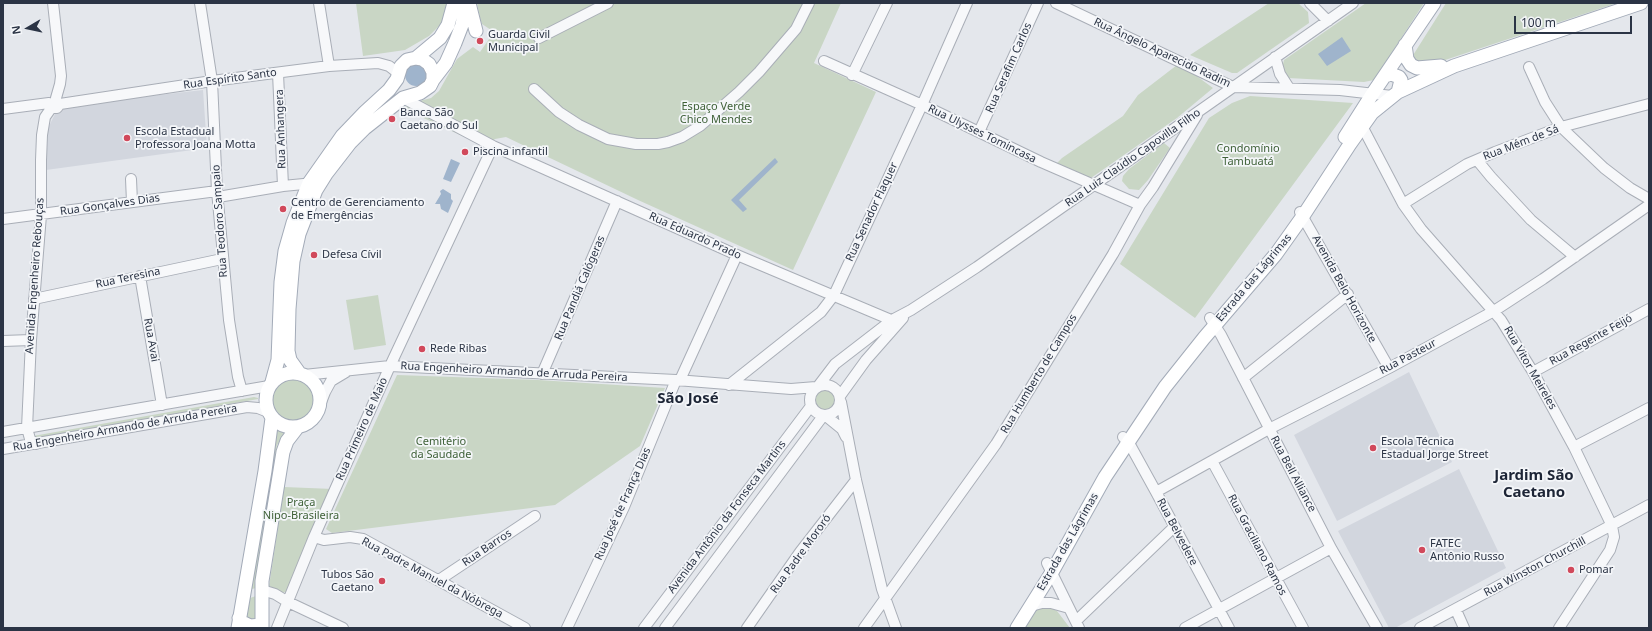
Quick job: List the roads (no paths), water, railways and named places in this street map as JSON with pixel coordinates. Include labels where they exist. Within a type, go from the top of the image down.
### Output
[{"type":"main road","points":[[416,58],[431,47],[444,33],[452,16],[454,3]]},
{"type":"main road","points":[[270,415],[282,426],[297,428],[312,420],[320,405],[320,396],[317,387],[311,380],[302,374],[290,360],[288,352],[293,261],[300,234],[316,190],[315,183],[360,133],[409,96],[426,90],[441,70],[455,43],[462,25],[466,3]]},
{"type":"main road","points":[[469,3],[476,31]]},
{"type":"main road","name":"Estrada das Lágrimas","points":[[1017,628],[1031,606],[1098,474],[1126,440],[1165,377],[1213,322],[1276,254],[1373,93],[1434,3]]},
{"type":"main road","name":"Estrada das Lágrimas","points":[[1301,214],[1372,113],[1395,94],[1454,66],[1641,3]]},
{"type":"main road","points":[[1405,45],[1407,59],[1411,65],[1417,68],[1454,66]]},
{"type":"main road","points":[[297,428],[288,441],[283,452],[264,570],[262,590],[262,626],[250,626],[242,622],[239,623],[265,471],[270,415],[265,397],[271,384],[278,360],[280,288],[285,252],[293,222],[342,136],[389,90],[397,76],[400,66],[407,60],[416,58],[422,59],[429,64],[433,72],[433,80]]},
{"type":"main road","points":[[1384,76],[1391,74],[1399,77],[1401,80],[1395,94]]},
{"type":"main road","points":[[397,76],[403,89],[409,96]]},
{"type":"main road","points":[[271,384],[285,374],[302,374]]},
{"type":"main road","name":"Estrada das Lágrimas","points":[[1006,628],[1050,568]]},
{"type":"main road","points":[[242,599],[250,593],[262,590]]},
{"type":"street","name":"Avenida Engenheiro Rebouças","points":[[27,428],[31,340],[41,215],[40,160],[42,135],[45,117],[54,103],[61,76],[53,3]]},
{"type":"street","name":"Rua Teodoro Sampaio","points":[[200,3],[212,81],[217,194],[222,259],[229,320],[238,377],[242,391]]},
{"type":"street","points":[[319,3],[329,66]]},
{"type":"street","points":[[539,38],[608,3]]},
{"type":"street","points":[[534,88],[559,112],[579,125],[608,139],[636,144],[658,144],[668,142],[682,137],[700,126],[739,92],[759,72],[796,29],[809,3]]},
{"type":"street","points":[[852,74],[887,3]]},
{"type":"street","name":"Rua Senador Flaquer","points":[[729,385],[821,312],[834,296],[967,3]]},
{"type":"street","name":"Rua Serafim Carlos","points":[[979,132],[1038,3]]},
{"type":"street","name":"Rua Ângelo Aparecido Radim","points":[[1056,3],[1233,86],[1340,90],[1395,94]]},
{"type":"street","points":[[1310,3],[1328,21]]},
{"type":"street","name":"Rua Luiz Claúdio Capovilla Filho","points":[[817,386],[835,364],[868,338],[977,267],[1353,3]]},
{"type":"street","points":[[1276,57],[1280,74],[1289,88]]},
{"type":"street","name":"Rua Ulysses Tomincasa","points":[[824,61],[922,105],[1041,162],[1140,205]]},
{"type":"street","name":"Rua Espírito Santo","points":[[3,109],[329,66],[378,63],[389,66],[397,76]]},
{"type":"street","points":[[1529,67],[1545,102],[1561,128],[1604,168],[1630,188],[1649,199]]},
{"type":"street","name":"Rua Anhangera","points":[[278,73],[283,186]]},
{"type":"street","name":"Rua Eduardo Prado","points":[[409,96],[493,146],[738,255],[895,321]]},
{"type":"street","name":"Rua Mém de Sá","points":[[1403,204],[1446,177],[1477,160],[1561,128],[1649,104]]},
{"type":"street","name":"Rua Humberto de Campos","points":[[864,628],[996,444],[1113,254],[1140,205],[1199,112]]},
{"type":"street","name":"Rua Vitor Meireles","points":[[1362,126],[1403,204],[1421,229],[1445,257],[1494,310],[1533,372],[1574,447],[1612,526],[1614,537],[1610,550],[1559,628]]},
{"type":"street","name":"Rua Primeiro de Maio","points":[[277,628],[314,537],[390,366],[493,146]]},
{"type":"street","points":[[1477,160],[1491,178],[1531,220],[1575,257]]},
{"type":"street","points":[[131,179],[132,202]]},
{"type":"street","name":"Rua Gonçalves Dias","points":[[3,219],[132,202],[315,183]]},
{"type":"street","name":"Rua Pandiá Calógeras","points":[[542,374],[617,202]]},
{"type":"street","name":"Rua Pasteur","points":[[1156,492],[1269,429],[1389,368],[1494,310],[1575,257],[1649,205]]},
{"type":"street","name":"Avenida Belo Horizonte","points":[[1301,214],[1389,368]]},
{"type":"street","name":"Rua José de França Dias","points":[[567,628],[624,507],[678,380],[738,255]]},
{"type":"street","name":"Rua Teresina","points":[[34,299],[222,259]]},
{"type":"street","name":"Rua Avai","points":[[140,276],[162,405]]},
{"type":"street","points":[[1243,378],[1348,294]]},
{"type":"street","name":"Rua Regente Feijó","points":[[1533,372],[1649,309]]},
{"type":"street","name":"Rua Luiz Claúdio Capovilla Filho","points":[[840,399],[846,386],[878,346],[895,321]]},
{"type":"street","name":"Rua Bell Alliance","points":[[1213,322],[1332,548],[1377,628]]},
{"type":"street","points":[[868,338],[878,346]]},
{"type":"street","points":[[3,341],[31,340]]},
{"type":"street","name":"Rua Engenheiro Armando de Arruda Pereira","points":[[302,374],[390,366],[678,380],[791,389],[817,386]]},
{"type":"street","name":"Rua Engenheiro Armando de Arruda Pereira","points":[[320,405],[325,392],[332,382],[348,371]]},
{"type":"street","name":"Rua Engenheiro Armando de Arruda Pereira","points":[[3,432],[242,391],[271,384]]},
{"type":"street","points":[[811,404],[811,395],[817,386],[831,386],[836,389],[840,399],[856,480],[884,599],[896,628]]},
{"type":"street","points":[[791,389],[804,396],[817,413],[824,416],[842,429],[850,446]]},
{"type":"street","points":[[824,416],[836,412],[840,399]]},
{"type":"street","name":"Avenida Antônio da Fonseca Martins","points":[[644,628],[811,404]]},
{"type":"street","name":"Rua Engenheiro Armando de Arruda Pereira","points":[[3,449],[247,407],[258,408],[270,415]]},
{"type":"street","points":[[1574,447],[1649,408]]},
{"type":"street","name":"Avenida Antônio da Fonseca Martins","points":[[666,628],[824,416]]},
{"type":"street","points":[[27,428],[30,439],[36,444]]},
{"type":"street","name":"Rua Belvedere","points":[[1126,440],[1156,492],[1229,628]]},
{"type":"street","name":"Rua Graciliano Ramos","points":[[1212,461],[1303,628]]},
{"type":"street","name":"Rua Padre Mororó","points":[[747,628],[800,552],[856,480]]},
{"type":"street","name":"Rua Winston Churchill","points":[[1420,628],[1649,505]]},
{"type":"street","name":"Rua Barros","points":[[439,580],[535,516]]},
{"type":"street","points":[[1050,568],[1077,625],[1174,527]]},
{"type":"street","name":"Rua Padre Manuel da Nóbrega","points":[[314,537],[324,540],[350,537],[363,539],[525,628]]},
{"type":"street","points":[[1185,628],[1276,580],[1332,548]]},
{"type":"street","points":[[262,590],[275,594],[288,602],[343,628]]},
{"type":"street","points":[[1031,606],[1042,603],[1069,608]]},
{"type":"street","points":[[1456,610],[1464,628]]},
{"type":"water","points":[[1342,37],[1351,51],[1327,66],[1318,54]]},
{"type":"water","points":[[416,64],[424,67],[427,75],[424,83],[416,86],[408,83],[405,75],[408,67]]},
{"type":"water","points":[[775,158],[778,162],[739,200],[747,209],[743,212],[731,200]]},
{"type":"water","points":[[451,159],[460,163],[451,182],[443,179]]},
{"type":"water","points":[[443,189],[451,194],[451,199],[453,201],[448,213],[441,209],[440,204],[435,204],[441,194],[440,191]]},
{"type":"place","name":"Guarda Civil Municipal","points":[[480,41]]},
{"type":"place","name":"Banca São Caetano do Sul","points":[[392,119]]},
{"type":"place","name":"Escola Estadual Professora Joana Motta","points":[[127,138]]},
{"type":"place","name":"Piscina infantil","points":[[465,152]]},
{"type":"place","name":"Centro de Gerenciamento de Emergências","points":[[283,209]]},
{"type":"place","name":"Defesa Cívil","points":[[314,255]]},
{"type":"place","name":"Rede Ribas","points":[[422,349]]},
{"type":"place","name":"Escola Técnica Estadual Jorge Street","points":[[1373,448]]},
{"type":"place","name":"FATEC Antônio Russo","points":[[1422,550]]},
{"type":"place","name":"Pomar","points":[[1571,570]]},
{"type":"place","name":"Tubos São Caetano","points":[[382,581]]},
{"type":"district","name":"São José","points":[[688,399]]},
{"type":"district","name":"Jardim São Caetano","points":[[1534,484]]},
{"type":"park label","name":"Espaço Verde Chico Mendes","points":[[716,113]]},
{"type":"park label","name":"Condomínio Tambuatá","points":[[1248,155]]},
{"type":"park label","name":"Cemitério da Saudade","points":[[441,448]]},
{"type":"park label","name":"Praça Nipo-Brasileira","points":[[301,509]]}]
